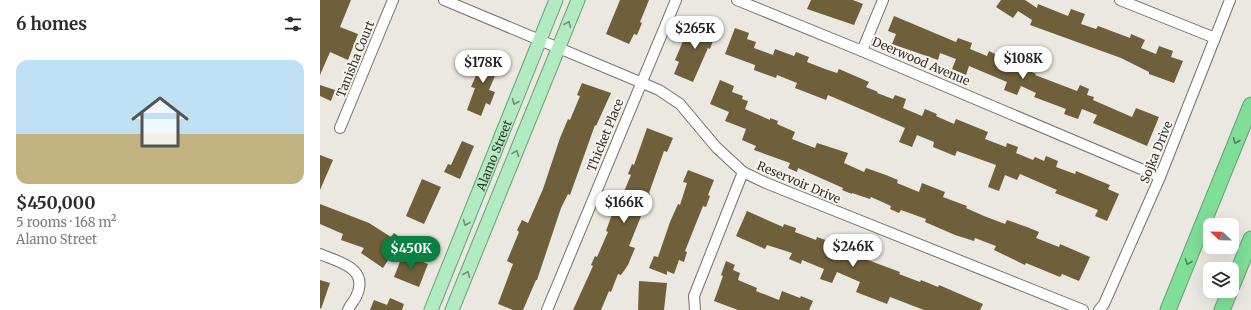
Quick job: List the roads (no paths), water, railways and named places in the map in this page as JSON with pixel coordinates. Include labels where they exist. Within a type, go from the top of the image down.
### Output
[{"type":"highway","points":[[1168,310],[1251,105]]},
{"type":"highway","points":[[1239,269],[1251,239]]},
{"type":"highway","points":[[1164,310],[1179,283]]},
{"type":"highway","points":[[1222,310],[1227,298]]},
{"type":"main road","name":"Alamo Street","points":[[430,310],[556,0]]},
{"type":"main road","name":"Alamo Street","points":[[452,310],[578,0]]},
{"type":"street","name":"Tanisha Court","points":[[340,128],[394,0]]},
{"type":"street","name":"Reservoir Drive","points":[[444,0],[641,81],[680,104],[716,147],[743,172],[766,183],[1083,310]]},
{"type":"street","name":"Thicket Place","points":[[547,310],[676,0]]},
{"type":"street","name":"Deerwood Avenue","points":[[737,0],[862,51],[1160,177]]},
{"type":"street","points":[[862,51],[883,0]]},
{"type":"street","points":[[1120,0],[1215,38]]},
{"type":"street","name":"Sojka Drive","points":[[1099,310],[1104,304],[1160,177],[1230,0]]},
{"type":"street","points":[[695,310],[694,296],[743,172]]},
{"type":"street","points":[[320,254],[351,266],[356,272],[359,281],[359,290],[348,310]]}]
